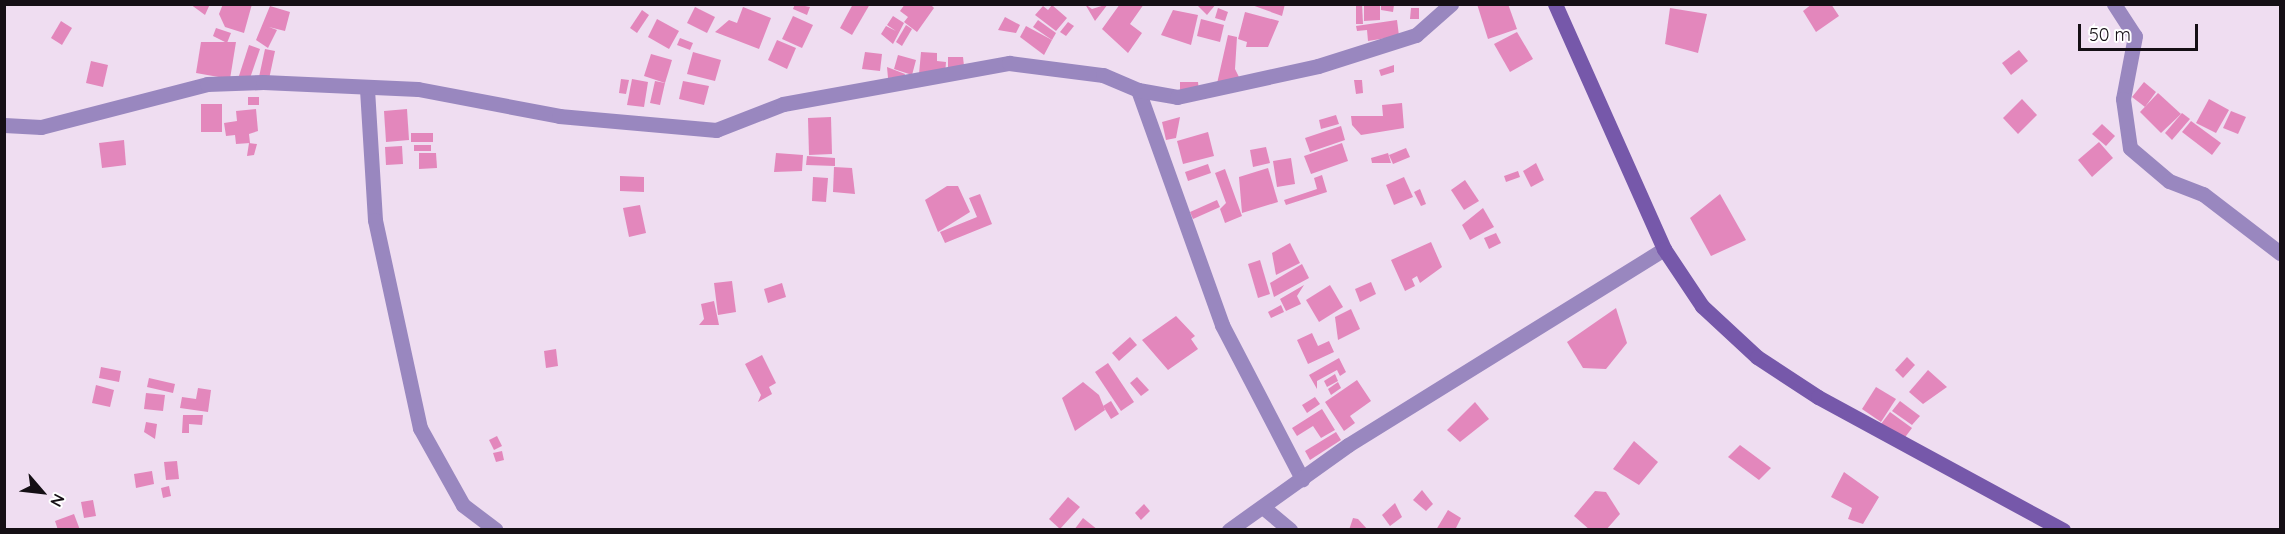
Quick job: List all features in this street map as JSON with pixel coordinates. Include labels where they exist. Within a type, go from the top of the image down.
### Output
[{"type":"main road","points":[[1555,4],[1664,249],[1702,306],[1757,357],[1818,397],[2063,530]]},
{"type":"street","points":[[4,125],[73,120],[207,84],[418,89],[560,116],[716,130],[783,104],[1010,63],[1103,75],[1138,90],[1177,97],[1318,66],[1416,35],[1451,4]]},
{"type":"street","points":[[2114,4],[2135,36],[2123,99],[2130,147],[2169,181],[2203,194],[2280,253]]},
{"type":"street","points":[[367,89],[375,220],[420,428],[463,505],[496,530]]},
{"type":"street","points":[[1138,90],[1222,325],[1302,479]]},
{"type":"street","points":[[1229,530],[1264,508],[1302,479],[1664,249]]},
{"type":"street","points":[[1264,508],[1290,530]]},
{"type":"building","points":[[190,4],[210,4],[205,15]]},
{"type":"building","points":[[223,4],[252,4],[244,33],[225,27],[219,14]]},
{"type":"building","points":[[795,4],[810,7],[807,15],[793,9]]},
{"type":"building","points":[[853,4],[870,4],[852,35],[840,28]]},
{"type":"building","points":[[905,4],[930,4],[934,8],[917,32],[904,22],[908,17],[900,11]]},
{"type":"building","points":[[1085,4],[1092,9],[1108,4],[1095,21]]},
{"type":"building","points":[[1120,4],[1144,4],[1130,24],[1142,33],[1128,53],[1102,29]]},
{"type":"building","points":[[1196,4],[1216,4],[1207,15]]},
{"type":"building","points":[[1249,4],[1285,4],[1282,16]]},
{"type":"building","points":[[1356,4],[1362,4],[1363,24],[1356,24]]},
{"type":"building","points":[[1477,4],[1508,4],[1517,29],[1488,39]]},
{"type":"building","points":[[1812,4],[1831,4],[1839,16],[1816,32],[1803,11]]},
{"type":"building","points":[[1052,5],[1067,18],[1056,31],[1035,15],[1043,6],[1048,10]]},
{"type":"building","points":[[1364,5],[1380,5],[1380,20],[1364,21]]},
{"type":"building","points":[[1381,5],[1394,5],[1393,12],[1381,10]]},
{"type":"building","points":[[270,6],[290,12],[285,31],[269,27],[277,30],[268,48],[256,40]]},
{"type":"building","points":[[695,7],[715,17],[707,33],[687,23]]},
{"type":"building","points":[[743,7],[771,18],[759,49],[715,32],[729,20],[737,23]]},
{"type":"building","points":[[1218,8],[1228,12],[1225,21],[1215,18]]},
{"type":"building","points":[[1411,8],[1419,8],[1419,19],[1410,19]]},
{"type":"building","points":[[1670,8],[1707,14],[1698,53],[1665,44]]},
{"type":"building","points":[[642,10],[649,15],[637,33],[630,28]]},
{"type":"building","points":[[1173,10],[1198,15],[1191,45],[1161,35]]},
{"type":"building","points":[[1245,12],[1279,21],[1268,47],[1246,47],[1247,42],[1238,39]]},
{"type":"building","points":[[793,16],[813,25],[802,48],[782,39]]},
{"type":"building","points":[[893,16],[904,23],[893,44],[881,34],[886,26],[896,31],[887,25]]},
{"type":"building","points":[[1005,17],[1020,25],[1016,33],[998,30]]},
{"type":"building","points":[[657,19],[679,31],[669,49],[648,37]]},
{"type":"building","points":[[1201,19],[1224,25],[1220,42],[1197,36]]},
{"type":"building","points":[[1038,20],[1056,33],[1052,40],[1033,27]]},
{"type":"building","points":[[1397,20],[1399,36],[1368,41],[1367,30],[1357,31],[1356,26]]},
{"type":"building","points":[[61,21],[72,28],[62,45],[51,38]]},
{"type":"building","points":[[1068,22],[1074,26],[1066,36],[1060,32]]},
{"type":"building","points":[[906,25],[912,29],[902,46],[896,42]]},
{"type":"building","points":[[1026,26],[1052,40],[1044,55],[1020,37]]},
{"type":"building","points":[[216,28],[231,33],[227,43],[213,36]]},
{"type":"building","points":[[1517,32],[1533,59],[1510,72],[1494,44]]},
{"type":"building","points":[[1228,35],[1237,37],[1235,69],[1242,83],[1216,88]]},
{"type":"building","points":[[680,38],[693,43],[690,50],[677,45]]},
{"type":"building","points":[[777,40],[796,48],[787,69],[768,60]]},
{"type":"building","points":[[201,42],[236,42],[230,79],[196,73]]},
{"type":"building","points":[[249,45],[260,49],[249,81],[237,82]]},
{"type":"building","points":[[265,49],[275,51],[269,79],[259,77]]},
{"type":"building","points":[[2019,50],[2028,61],[2011,75],[2002,63]]},
{"type":"building","points":[[693,52],[721,60],[715,81],[687,74]]},
{"type":"building","points":[[865,52],[882,54],[880,71],[862,69]]},
{"type":"building","points":[[921,52],[937,53],[937,61],[946,62],[945,75],[919,74]]},
{"type":"building","points":[[651,54],[672,60],[665,83],[644,76]]},
{"type":"building","points":[[898,55],[916,60],[912,75],[894,69]]},
{"type":"building","points":[[948,57],[963,57],[964,66],[948,68]]},
{"type":"building","points":[[91,61],[108,65],[103,87],[86,83]]},
{"type":"building","points":[[1394,65],[1394,72],[1381,76],[1379,70]]},
{"type":"building","points":[[887,67],[905,74],[904,77],[888,78]]},
{"type":"building","points":[[621,79],[629,80],[626,94],[619,93]]},
{"type":"building","points":[[632,79],[648,82],[644,107],[627,105]]},
{"type":"building","points":[[1354,80],[1362,80],[1363,93],[1356,94]]},
{"type":"building","points":[[655,81],[665,83],[660,105],[650,103]]},
{"type":"building","points":[[683,81],[709,86],[704,105],[679,99]]},
{"type":"building","points":[[1180,82],[1198,82],[1199,92],[1180,92]]},
{"type":"building","points":[[2144,82],[2156,92],[2145,107],[2132,97]]},
{"type":"building","points":[[2158,93],[2181,114],[2161,133],[2140,112]]},
{"type":"building","points":[[248,97],[259,97],[259,105],[248,105]]},
{"type":"building","points":[[2022,99],[2037,115],[2018,134],[2003,118]]},
{"type":"building","points":[[2209,99],[2229,110],[2216,133],[2196,123]]},
{"type":"building","points":[[1402,103],[1404,128],[1361,135],[1352,125],[1351,116],[1383,116],[1382,105]]},
{"type":"building","points":[[201,104],[222,104],[222,132],[201,132]]},
{"type":"building","points":[[256,109],[258,131],[249,134],[250,143],[236,144],[235,135],[226,136],[224,123],[237,121],[236,111]]},
{"type":"building","points":[[407,109],[409,140],[386,142],[384,111]]},
{"type":"building","points":[[2231,111],[2246,117],[2238,134],[2223,128]]},
{"type":"building","points":[[2182,113],[2190,119],[2172,140],[2165,133]]},
{"type":"building","points":[[1336,115],[1339,124],[1321,129],[1319,120]]},
{"type":"building","points":[[831,117],[832,154],[809,155],[808,118]]},
{"type":"building","points":[[1180,117],[1176,138],[1166,140],[1162,122]]},
{"type":"building","points":[[2191,121],[2221,143],[2212,155],[2182,132]]},
{"type":"building","points":[[2102,124],[2115,136],[2106,146],[2092,134]]},
{"type":"building","points":[[1341,126],[1345,140],[1310,152],[1305,138]]},
{"type":"building","points":[[1208,132],[1214,156],[1183,164],[1177,141]]},
{"type":"building","points":[[411,133],[433,133],[433,142],[411,142]]},
{"type":"building","points":[[124,140],[126,165],[102,168],[99,143]]},
{"type":"building","points":[[2099,142],[2113,158],[2092,177],[2078,160]]},
{"type":"building","points":[[249,143],[257,144],[254,155],[247,156]]},
{"type":"building","points":[[1342,143],[1348,161],[1311,174],[1304,156]]},
{"type":"building","points":[[414,145],[431,145],[431,151],[414,151]]},
{"type":"building","points":[[402,146],[403,164],[386,165],[385,147]]},
{"type":"building","points":[[1266,147],[1270,163],[1253,167],[1250,150]]},
{"type":"building","points":[[1406,148],[1410,157],[1393,164],[1389,155]]},
{"type":"building","points":[[419,153],[436,153],[437,168],[419,169]]},
{"type":"building","points":[[776,153],[803,155],[802,171],[774,172]]},
{"type":"building","points":[[1388,153],[1391,163],[1372,163],[1371,158]]},
{"type":"building","points":[[807,156],[835,158],[835,166],[806,165]]},
{"type":"building","points":[[1291,158],[1295,184],[1277,187],[1273,161]]},
{"type":"building","points":[[1536,163],[1544,180],[1531,187],[1523,171]]},
{"type":"building","points":[[1208,164],[1211,173],[1188,181],[1185,172]]},
{"type":"building","points":[[834,167],[852,168],[855,194],[833,192]]},
{"type":"building","points":[[1268,168],[1278,202],[1242,213],[1239,177]]},
{"type":"building","points":[[1225,169],[1242,216],[1225,223],[1220,209],[1226,203],[1215,173]]},
{"type":"building","points":[[1518,171],[1520,177],[1506,182],[1504,176]]},
{"type":"building","points":[[1322,175],[1327,192],[1286,205],[1284,200],[1317,189],[1314,178]]},
{"type":"building","points":[[620,176],[644,177],[644,192],[620,191]]},
{"type":"building","points":[[813,177],[828,178],[826,202],[812,201]]},
{"type":"building","points":[[1404,177],[1413,197],[1394,205],[1386,185]]},
{"type":"building","points":[[1465,180],[1479,201],[1464,210],[1451,190]]},
{"type":"building","points":[[947,186],[958,186],[970,212],[938,232],[925,200]]},
{"type":"building","points":[[1420,189],[1426,204],[1421,206],[1414,192]]},
{"type":"building","points":[[980,194],[992,224],[945,243],[940,232],[977,217],[969,198]]},
{"type":"building","points":[[1720,194],[1746,240],[1711,256],[1690,218]]},
{"type":"building","points":[[1217,200],[1220,207],[1193,219],[1190,212]]},
{"type":"building","points":[[640,205],[646,233],[629,237],[623,208]]},
{"type":"building","points":[[1483,208],[1494,227],[1470,240],[1462,225]]},
{"type":"building","points":[[1496,233],[1501,243],[1489,249],[1484,238]]},
{"type":"building","points":[[1431,242],[1442,267],[1420,283],[1417,276],[1412,279],[1415,286],[1405,291],[1391,260]]},
{"type":"building","points":[[1290,243],[1300,263],[1276,275],[1272,253]]},
{"type":"building","points":[[1260,260],[1270,294],[1258,298],[1248,264]]},
{"type":"building","points":[[1302,264],[1309,278],[1274,297],[1270,283]]},
{"type":"building","points":[[732,281],[736,312],[718,315],[714,283]]},
{"type":"building","points":[[1371,282],[1376,294],[1360,302],[1355,289]]},
{"type":"building","points":[[782,283],[786,297],[768,303],[764,289]]},
{"type":"building","points":[[1304,285],[1297,296],[1301,304],[1286,311],[1280,299]]},
{"type":"building","points":[[1330,285],[1343,307],[1319,322],[1306,300]]},
{"type":"building","points":[[714,301],[719,325],[699,325],[704,319],[701,304]]},
{"type":"building","points":[[1281,305],[1284,312],[1271,318],[1268,312]]},
{"type":"building","points":[[1616,308],[1627,343],[1606,369],[1583,368],[1567,342]]},
{"type":"building","points":[[1351,309],[1360,329],[1338,340],[1335,317]]},
{"type":"building","points":[[1176,316],[1195,336],[1191,339],[1198,349],[1168,370],[1142,340]]},
{"type":"building","points":[[1312,333],[1318,346],[1329,341],[1334,352],[1308,364],[1297,340]]},
{"type":"building","points":[[1130,337],[1137,345],[1119,361],[1112,353]]},
{"type":"building","points":[[556,349],[558,366],[546,368],[544,351]]},
{"type":"building","points":[[762,355],[776,383],[769,387],[772,394],[758,402],[761,395],[745,364]]},
{"type":"building","points":[[1907,357],[1915,365],[1903,378],[1895,370]]},
{"type":"building","points":[[1339,358],[1346,372],[1340,376],[1337,370],[1317,381],[1317,389],[1309,375]]},
{"type":"building","points":[[1108,363],[1134,402],[1121,411],[1095,372]]},
{"type":"building","points":[[101,367],[121,371],[119,382],[99,378]]},
{"type":"building","points":[[1928,370],[1947,387],[1923,404],[1909,392]]},
{"type":"building","points":[[1335,374],[1338,381],[1327,387],[1324,381]]},
{"type":"building","points":[[1137,377],[1149,390],[1141,396],[1130,383]]},
{"type":"building","points":[[149,378],[175,384],[173,393],[147,387]]},
{"type":"building","points":[[1357,380],[1371,401],[1350,416],[1355,423],[1344,431],[1325,402]]},
{"type":"building","points":[[1083,382],[1099,395],[1105,410],[1075,431],[1062,398]]},
{"type":"building","points":[[1338,382],[1341,388],[1331,395],[1328,389]]},
{"type":"building","points":[[96,385],[114,390],[110,407],[92,403]]},
{"type":"building","points":[[1876,387],[1896,399],[1881,422],[1862,409]]},
{"type":"building","points":[[198,388],[211,390],[208,412],[180,408],[182,397],[196,399]]},
{"type":"building","points":[[146,393],[165,395],[163,411],[144,409]]},
{"type":"building","points":[[1315,397],[1320,404],[1307,413],[1302,405]]},
{"type":"building","points":[[1111,401],[1119,414],[1111,419],[1103,406]]},
{"type":"building","points":[[1900,401],[1920,416],[1912,425],[1892,411]]},
{"type":"building","points":[[1475,402],[1489,419],[1460,442],[1447,430]]},
{"type":"building","points":[[1322,409],[1335,430],[1321,438],[1313,426],[1297,436],[1292,428]]},
{"type":"building","points":[[1890,412],[1912,428],[1903,440],[1881,424]]},
{"type":"building","points":[[183,415],[203,415],[202,425],[189,424],[189,433],[182,433]]},
{"type":"building","points":[[146,422],[157,424],[155,439],[144,432]]},
{"type":"building","points":[[1336,432],[1341,440],[1310,460],[1305,451]]},
{"type":"building","points":[[497,436],[502,446],[494,450],[489,440]]},
{"type":"building","points":[[1634,441],[1658,462],[1639,485],[1613,469]]},
{"type":"building","points":[[1740,445],[1771,468],[1759,480],[1728,457]]},
{"type":"building","points":[[502,451],[504,460],[496,462],[493,453]]},
{"type":"building","points":[[177,461],[179,479],[166,480],[164,462]]},
{"type":"building","points":[[152,471],[154,484],[136,488],[134,474]]},
{"type":"building","points":[[1844,472],[1879,497],[1863,524],[1848,519],[1852,508],[1831,497]]},
{"type":"building","points":[[169,486],[171,496],[163,498],[161,488]]},
{"type":"building","points":[[1422,490],[1433,504],[1426,511],[1413,500]]},
{"type":"building","points":[[1595,491],[1606,492],[1620,514],[1606,530],[1590,530],[1574,516]]},
{"type":"building","points":[[1068,497],[1080,507],[1060,529],[1049,519]]},
{"type":"building","points":[[93,500],[96,516],[84,518],[81,502]]},
{"type":"building","points":[[1395,503],[1402,517],[1390,526],[1382,515]]},
{"type":"building","points":[[1144,504],[1150,511],[1141,520],[1135,513]]},
{"type":"building","points":[[1448,510],[1461,518],[1455,530],[1436,530]]},
{"type":"building","points":[[74,514],[80,530],[58,530],[55,521]]},
{"type":"building","points":[[1083,518],[1098,530],[1074,530]]},
{"type":"building","points":[[1353,518],[1358,519],[1368,530],[1349,530]]}]
